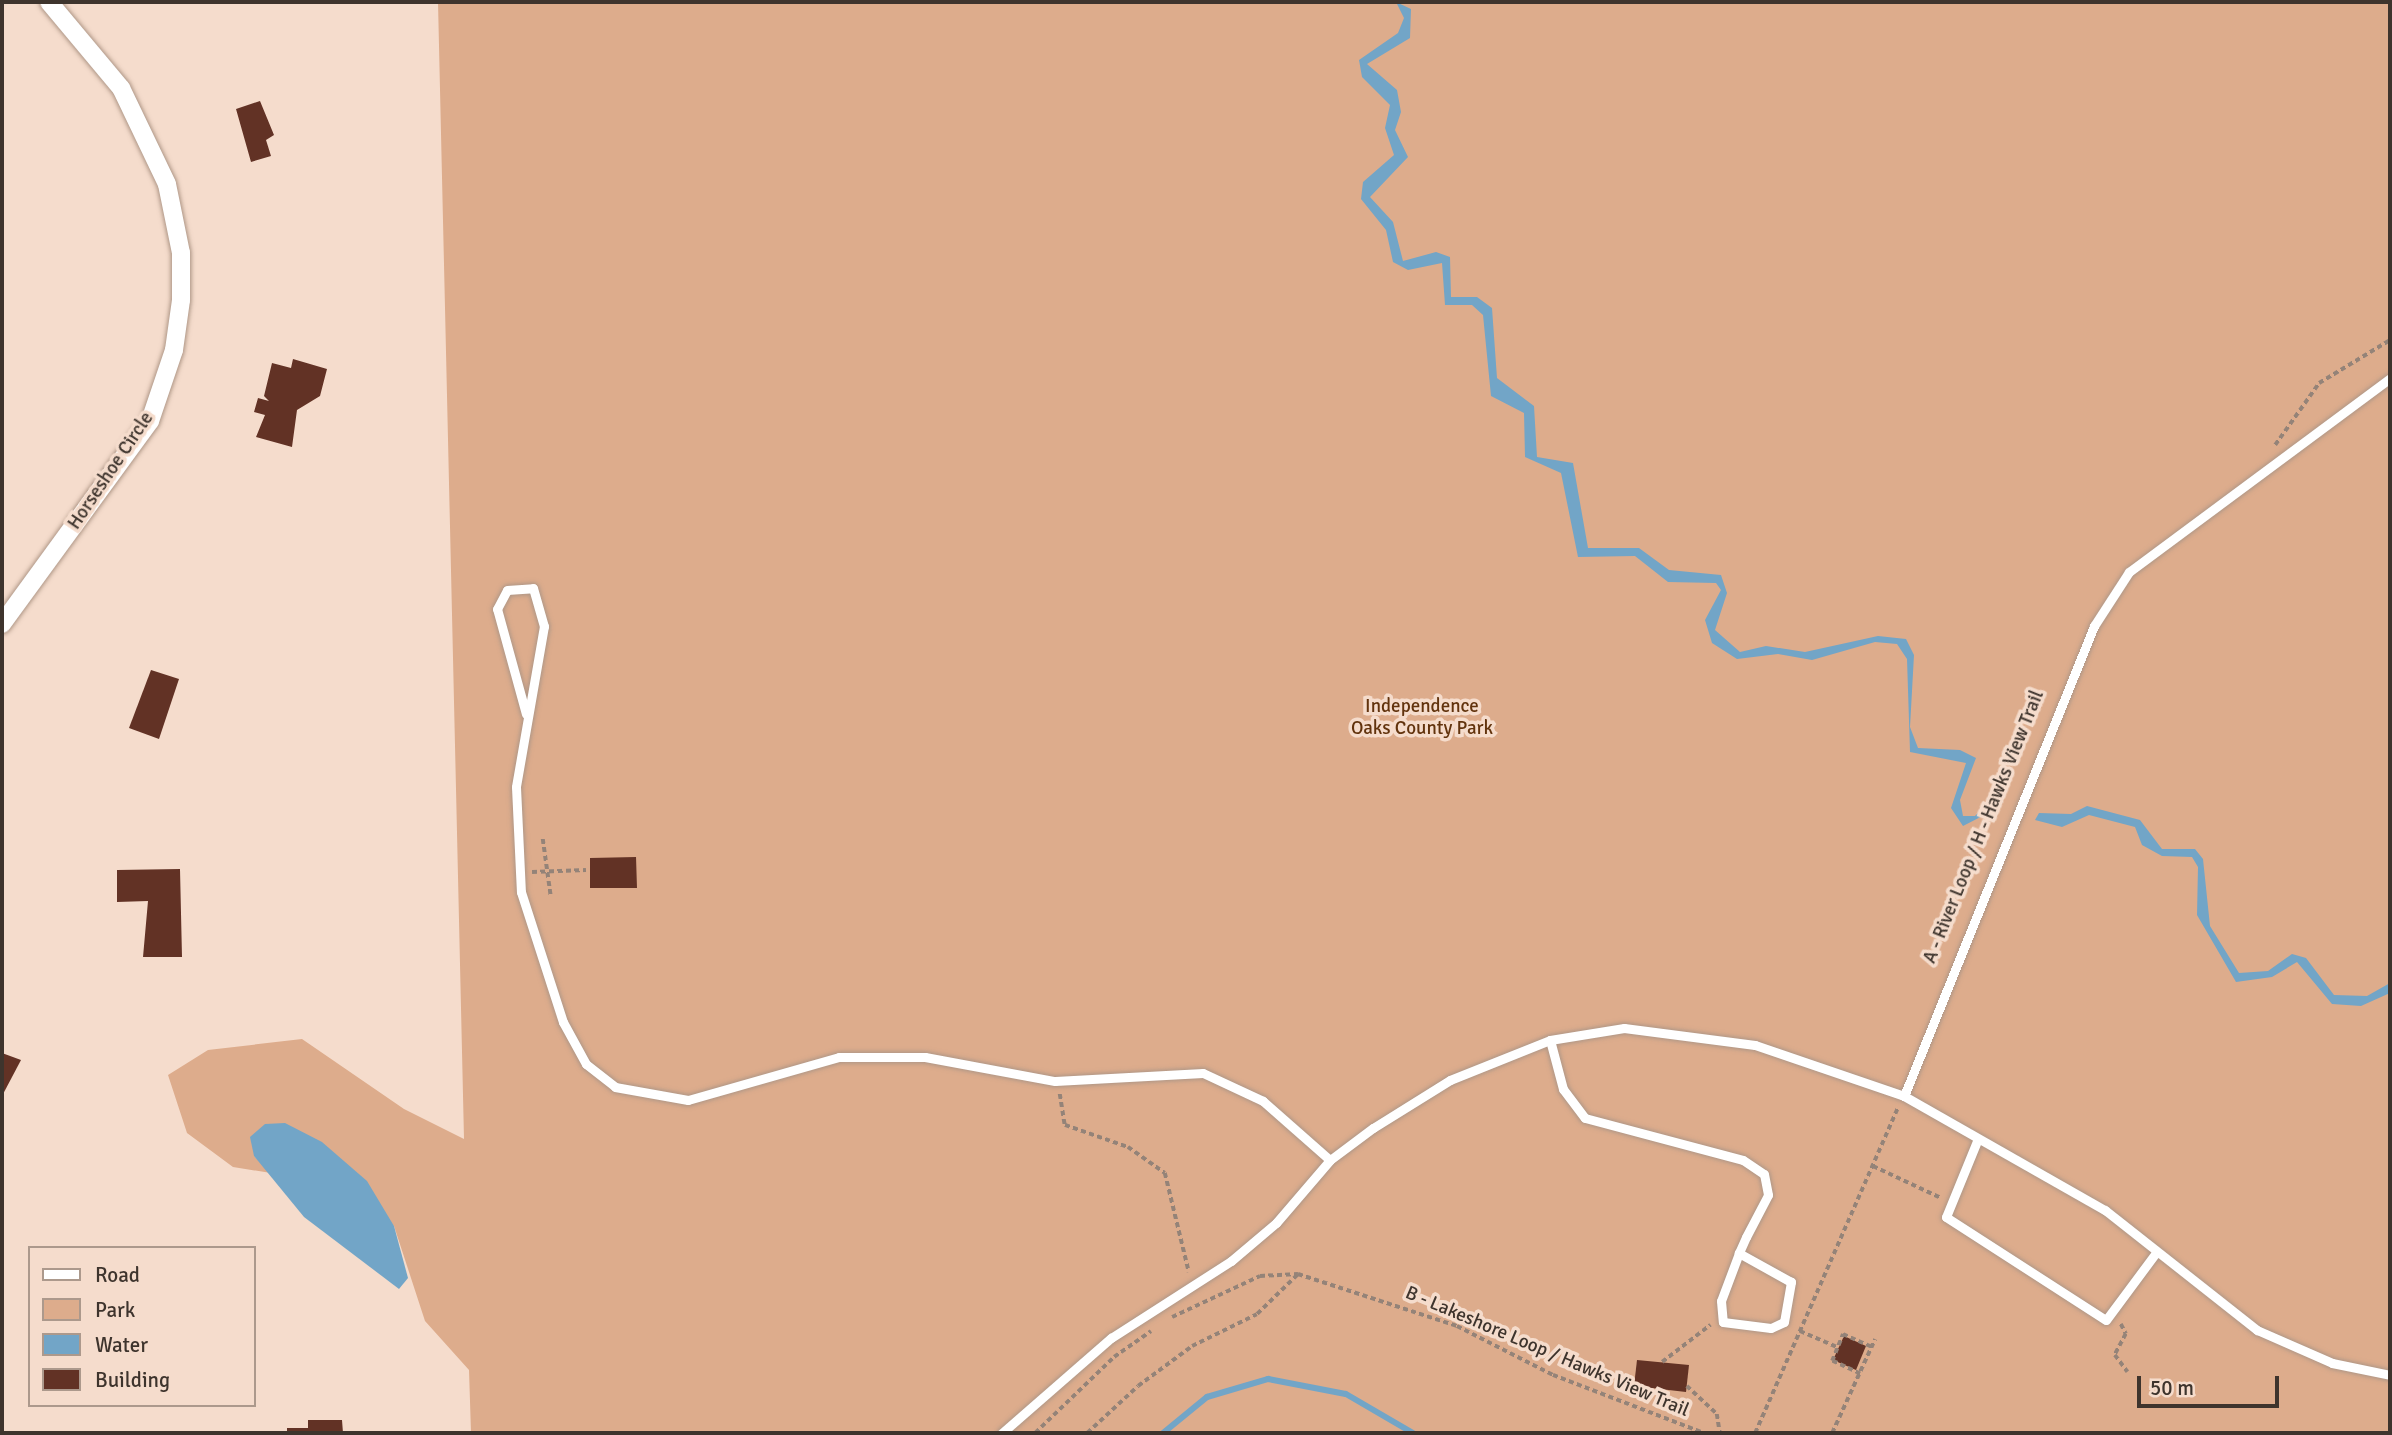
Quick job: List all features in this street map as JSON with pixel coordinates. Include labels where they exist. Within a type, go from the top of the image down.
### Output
[{"type":"street","name":"Horseshoe Circle","points":[[2,624],[11,602],[150,421],[174,350],[181,300],[181,253],[162,174],[121,88],[50,2]]},
{"type":"lane","points":[[1901,1095],[2094,625],[2129,572],[2390,378]]},
{"type":"lane","points":[[526,714],[497,609],[508,590],[533,588],[544,626],[526,714],[516,787],[520,873],[532,936],[563,1022],[586,1064],[615,1087],[688,1100],[839,1057],[925,1057],[1060,1081],[1203,1073],[1263,1101],[1329,1160]]},
{"type":"lane","points":[[1002,1433],[1111,1338],[1231,1261],[1276,1223],[1329,1160],[1450,1080],[1550,1040],[1624,1028],[1674,1031],[1755,1045],[1901,1095],[1977,1141],[2105,1210],[2155,1254],[2257,1330],[2332,1363],[2390,1375]]},
{"type":"lane","points":[[1550,1040],[1563,1089],[1585,1118],[1742,1160],[1764,1174],[1768,1195],[1739,1253],[1721,1301],[1723,1322],[1771,1328],[1784,1322],[1793,1300],[1791,1282],[1779,1271],[1739,1253]]},
{"type":"lane","points":[[1977,1141],[1945,1217],[2106,1320],[2155,1254]]},
{"type":"path","points":[[2266,451],[2319,383],[2390,340]]},
{"type":"path","points":[[543,839],[551,897]]},
{"type":"path","points":[[520,873],[586,870]]},
{"type":"path","points":[[1060,1081],[1065,1125],[1128,1147],[1166,1173],[1192,1279]]},
{"type":"path","points":[[1755,1433],[1897,1115],[1901,1095]]},
{"type":"path","points":[[1873,1166],[1950,1202]]},
{"type":"path","points":[[1169,1319],[1261,1276],[1298,1274]]},
{"type":"path","points":[[1087,1433],[1138,1386],[1192,1346],[1257,1314],[1298,1274]]},
{"type":"path","name":"B - Lakeshore Loop / Hawks View Trail","points":[[1298,1274],[1457,1326],[1553,1375],[1703,1433]]},
{"type":"path","points":[[1197,1291],[1202,1303]]},
{"type":"path","points":[[2110,1316],[2126,1326],[2115,1355],[2128,1372]]},
{"type":"path","points":[[1662,1363],[1690,1335],[1723,1322]]},
{"type":"path","points":[[1035,1433],[1114,1357],[1158,1326]]},
{"type":"path","points":[[1800,1331],[1837,1347]]},
{"type":"path","points":[[1860,1374],[1832,1361],[1837,1347],[1843,1334],[1872,1347]]},
{"type":"path","points":[[1832,1433],[1875,1339]]},
{"type":"path","points":[[1687,1386],[1717,1414],[1720,1433]]},
{"type":"green space","name":"Independence Oaks County Park","points":[[438,2],[2390,2],[2390,1433],[471,1433],[469,1370],[425,1321],[394,1226],[254,1156],[271,1173],[233,1167],[187,1133],[168,1075],[208,1050],[302,1039],[404,1109],[464,1139]]},
{"type":"water","points":[[1396,2],[1411,9],[1410,38],[1367,64],[1397,90],[1401,112],[1395,130],[1408,157],[1370,197],[1393,222],[1403,261],[1436,252],[1450,257],[1451,297],[1477,297],[1492,308],[1497,378],[1534,406],[1537,457],[1573,463],[1588,548],[1639,548],[1669,570],[1721,575],[1727,593],[1715,630],[1740,652],[1766,646],[1805,652],[1878,636],[1906,639],[1914,655],[1910,727],[1918,748],[1960,750],[1976,758],[1960,800],[1963,816],[1975,816],[1990,800],[2003,801],[2000,807],[1963,826],[1951,808],[1966,763],[1910,752],[1907,659],[1897,644],[1875,642],[1812,660],[1778,654],[1737,659],[1712,643],[1705,620],[1721,590],[1716,583],[1668,582],[1635,556],[1578,557],[1561,473],[1525,457],[1524,413],[1491,396],[1483,315],[1472,305],[1445,305],[1442,263],[1408,270],[1393,262],[1386,230],[1361,199],[1363,182],[1394,155],[1385,128],[1390,105],[1362,77],[1359,60],[1398,33],[1404,18]]},
{"type":"water","points":[[2087,806],[2140,820],[2162,849],[2195,849],[2203,859],[2210,926],[2239,973],[2268,971],[2292,954],[2306,958],[2334,995],[2367,996],[2390,983],[2390,993],[2361,1006],[2332,1004],[2297,962],[2272,977],[2236,982],[2197,915],[2198,867],[2192,857],[2162,856],[2142,845],[2135,827],[2089,815],[2062,827],[2035,820],[2039,813],[2071,814]]},
{"type":"water","points":[[285,1123],[322,1142],[367,1181],[394,1226],[408,1278],[399,1289],[304,1217],[254,1156],[250,1137],[265,1124]]},
{"type":"building","points":[[260,101],[274,135],[266,140],[271,156],[251,162],[236,109]]},
{"type":"building","points":[[293,359],[327,369],[320,396],[297,410],[292,447],[256,437],[265,415],[254,412],[258,398],[269,401],[264,396],[272,363],[291,368]]},
{"type":"building","points":[[151,670],[179,679],[159,739],[129,728]]},
{"type":"building","points":[[636,857],[637,888],[590,888],[590,858]]},
{"type":"building","points":[[180,869],[182,957],[143,957],[148,901],[117,902],[117,870]]},
{"type":"building","points":[[2,1053],[21,1060],[2,1096]]},
{"type":"building","points":[[1844,1336],[1866,1346],[1856,1370],[1833,1360]]},
{"type":"building","points":[[1637,1360],[1689,1365],[1686,1392],[1634,1386]]},
{"type":"building","points":[[308,1420],[342,1420],[343,1433],[287,1433],[287,1428],[308,1428]]},
{"type":"waterway","points":[[1163,1433],[1207,1397],[1268,1379],[1346,1394],[1413,1433]]}]
